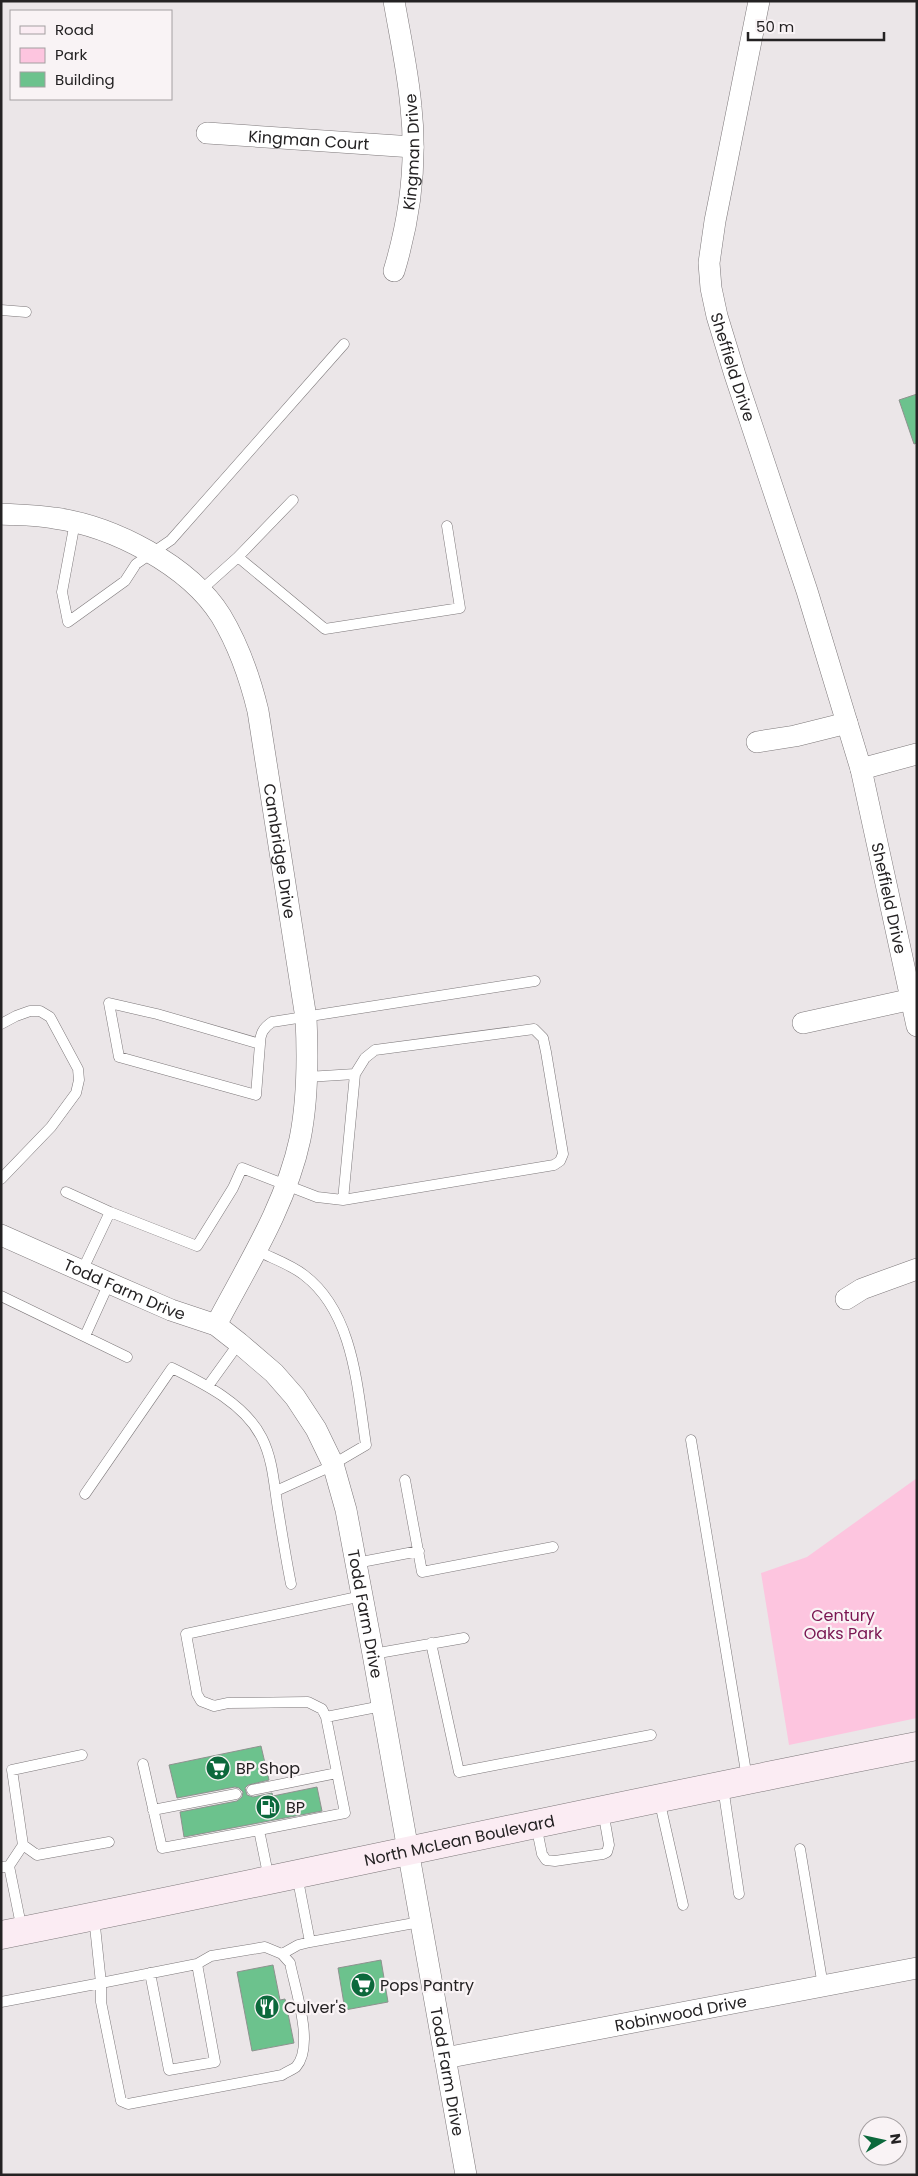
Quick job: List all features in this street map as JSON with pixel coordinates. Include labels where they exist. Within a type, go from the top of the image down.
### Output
[{"type":"main road","name":"North McLean Boulevard","points":[[12,1933],[735,1782],[917,1746]]},
{"type":"street","name":"Kingman Drive","points":[[394,1],[412,108],[413,147],[412,183],[407,220],[394,270]]},
{"type":"street","name":"Sheffield Drive","points":[[759,1],[715,221],[710,263],[711,288],[717,316],[735,375],[807,591],[861,769],[914,999],[917,1026]]},
{"type":"street","name":"Kingman Court","points":[[206,133],[413,147]]},
{"type":"street","name":"Cambridge Drive","points":[[1,514],[54,517],[75,522],[123,538],[175,570],[200,591],[220,616],[239,650],[252,688],[258,711],[306,1018],[307,1077],[300,1140],[286,1184],[256,1250],[216,1326]]},
{"type":"street","points":[[757,742],[795,736],[847,723]]},
{"type":"street","points":[[861,769],[917,754]]},
{"type":"street","points":[[802,1023],[914,999]]},
{"type":"street","name":"Todd Farm Drive","points":[[1,1235],[171,1310],[216,1326],[274,1373],[295,1397],[316,1429],[333,1464],[346,1510],[466,2175]]},
{"type":"street","points":[[846,1299],[862,1289],[917,1269]]},
{"type":"street","name":"Robinwood Drive","points":[[445,2058],[917,1968]]},
{"type":"lane","points":[[1,310],[26,312]]},
{"type":"lane","points":[[75,522],[62,592],[68,622],[125,581],[136,564],[171,540],[344,344]]},
{"type":"lane","points":[[200,591],[238,558],[292,500]]},
{"type":"lane","points":[[238,558],[325,629],[460,608],[447,526]]},
{"type":"lane","points":[[260,1044],[157,1014],[109,1003],[119,1056],[256,1095],[260,1044],[264,1027],[272,1022],[534,981]]},
{"type":"lane","points":[[1,1024],[16,1016],[30,1012],[40,1011],[50,1018],[78,1068],[79,1080],[76,1093],[51,1127],[1,1179]]},
{"type":"lane","points":[[66,1192],[110,1212],[197,1246],[233,1188],[242,1168],[317,1197],[343,1200],[554,1166],[560,1161],[563,1154],[543,1038],[534,1029],[375,1050],[365,1058],[355,1074],[343,1200]]},
{"type":"lane","points":[[307,1077],[355,1074]]},
{"type":"lane","points":[[82,1271],[110,1212]]},
{"type":"lane","points":[[256,1250],[302,1274],[319,1288],[333,1308],[345,1337],[355,1373],[366,1444],[333,1464],[276,1491]]},
{"type":"lane","points":[[85,1336],[109,1283]]},
{"type":"lane","points":[[1,1296],[127,1357]]},
{"type":"lane","points":[[208,1386],[239,1343]]},
{"type":"lane","points":[[85,1494],[172,1368],[208,1386],[242,1414],[262,1437],[268,1454],[276,1491],[291,1584]]},
{"type":"lane","points":[[691,1440],[735,1782],[740,1894]]},
{"type":"lane","points":[[406,1480],[422,1572],[553,1547]]},
{"type":"lane","points":[[356,1563],[419,1552]]},
{"type":"lane","points":[[143,1764],[162,1848],[345,1813],[326,1717],[318,1706],[300,1700],[214,1706],[205,1704],[198,1698],[186,1634],[362,1596]]},
{"type":"lane","points":[[373,1654],[464,1638]]},
{"type":"lane","points":[[431,1644],[459,1772],[651,1735]]},
{"type":"lane","points":[[326,1717],[382,1706]]},
{"type":"lane","points":[[82,1755],[12,1770],[23,1845],[37,1855],[109,1842]]},
{"type":"lane","points":[[252,1790],[337,1773]]},
{"type":"lane","points":[[153,1810],[236,1794]]},
{"type":"lane","points":[[659,1798],[683,1905]]},
{"type":"lane","points":[[536,1825],[542,1854],[546,1860],[556,1861],[603,1854],[607,1852],[609,1845],[603,1810]]},
{"type":"lane","points":[[259,1830],[269,1880]]},
{"type":"lane","points":[[12,1933],[5,1866],[23,1845]]},
{"type":"lane","points":[[800,1849],[822,1986]]},
{"type":"lane","points":[[297,1874],[310,1942]]},
{"type":"lane","points":[[1,2002],[101,1983],[197,1964],[211,1956],[265,1947],[282,1954],[290,1963],[305,2036],[303,2053],[296,2067],[282,2075],[128,2104],[121,2101],[101,2002],[101,1983],[94,1916]]},
{"type":"lane","points":[[282,1954],[298,1945],[310,1942],[420,1922]]},
{"type":"lane","points":[[150,1973],[169,2070],[215,2062],[197,1964]]},
{"type":"green space","name":"Century Oaks Park","points":[[917,1478],[917,1718],[789,1745],[761,1573],[807,1557]]},
{"type":"building","points":[[917,394],[917,443],[914,444],[899,400]]},
{"type":"building","points":[[261,1746],[269,1780],[248,1785],[245,1788],[247,1795],[253,1797],[272,1793],[273,1796],[317,1787],[322,1811],[184,1837],[180,1812],[237,1801],[242,1797],[243,1792],[235,1787],[177,1798],[169,1765]]},
{"type":"building","name":"Pops Pantry","points":[[381,1960],[388,2002],[345,2010],[338,1968]]},
{"type":"building","name":"Culver's","points":[[273,1965],[280,2000],[285,1999],[294,2043],[252,2051],[237,1972]]},
{"type":"place","name":"BP Shop","points":[[218,1768]]},
{"type":"place","name":"BP","points":[[268,1807]]},
{"type":"place","name":"Pops Pantry","points":[[363,1985]]},
{"type":"place","name":"Culver's","points":[[267,2007]]}]
